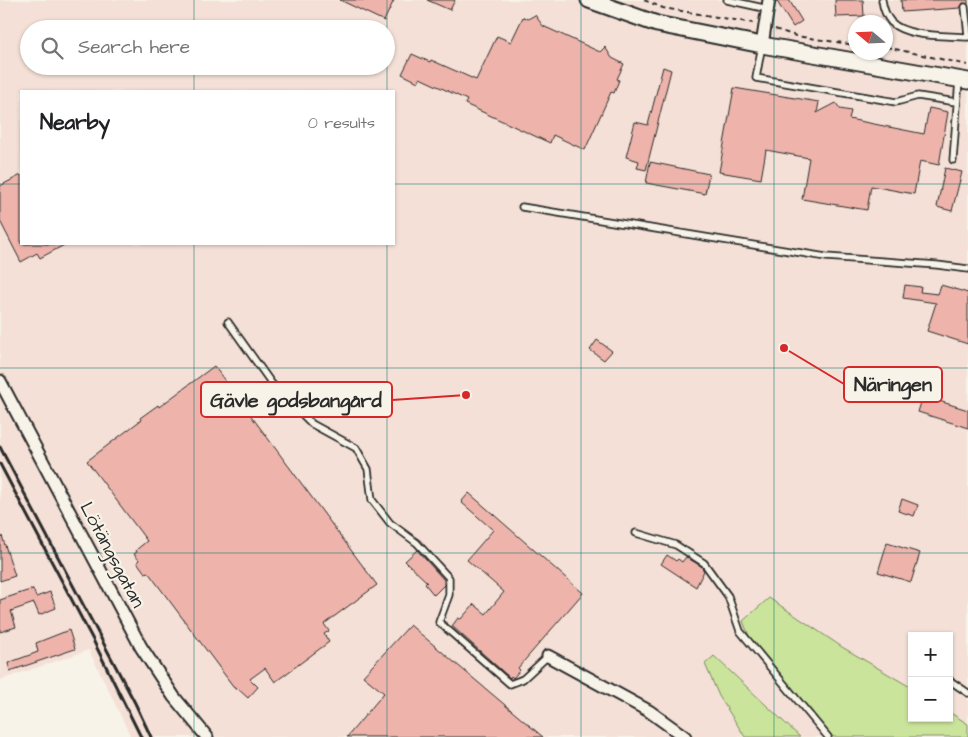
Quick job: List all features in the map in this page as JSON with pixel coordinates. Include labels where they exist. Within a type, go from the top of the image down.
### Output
[{"type":"main road","points":[[589,0],[657,24],[963,81]]},
{"type":"street","points":[[762,45],[768,4]]},
{"type":"street","name":"Lötängsgatan","points":[[0,381],[141,647],[174,697],[207,737]]},
{"type":"street","points":[[548,656],[649,711],[685,737]]},
{"type":"lane","points":[[727,0],[768,4]]},
{"type":"lane","points":[[882,0],[890,21],[899,28],[912,33],[968,36],[964,7]]},
{"type":"lane","points":[[762,45],[756,78],[896,102],[918,96],[956,102]]},
{"type":"lane","points":[[953,160],[956,102],[963,81]]},
{"type":"lane","points":[[522,207],[826,258],[937,265],[968,269]]},
{"type":"lane","points":[[228,322],[272,384],[312,424],[356,448],[368,469],[372,500],[390,523],[418,544],[449,578],[449,595],[439,622],[510,684],[523,679],[548,656]]},
{"type":"lane","points":[[636,533],[676,544],[704,562],[728,596],[740,631],[828,737]]},
{"type":"lane","points":[[953,683],[968,693]]},
{"type":"path","points":[[644,0],[663,8],[765,25],[796,36],[848,44]]},
{"type":"path","points":[[893,49],[968,65]]},
{"type":"shaded area","points":[[0,0],[968,0],[968,737],[916,737],[843,650],[769,598],[749,636],[833,737],[800,737],[714,656],[719,696],[745,737],[131,737],[89,650],[0,680]]},
{"type":"green space","points":[[769,598],[842,647],[908,686],[908,722],[953,722],[953,715],[968,724],[968,737],[833,737],[749,636],[743,621]]},
{"type":"green space","points":[[714,656],[800,737],[745,737],[719,696],[705,664]]},
{"type":"building","points":[[340,0],[394,0],[384,20]]},
{"type":"building","points":[[427,0],[455,0],[450,10]]},
{"type":"building","points":[[776,0],[789,0],[802,21],[793,27]]},
{"type":"building","points":[[835,0],[863,0],[864,15],[836,17]]},
{"type":"building","points":[[901,0],[968,0],[968,4],[963,3],[960,8],[902,12]]},
{"type":"building","points":[[535,15],[543,26],[600,52],[605,47],[612,58],[624,64],[617,79],[619,80],[614,93],[611,92],[585,150],[553,135],[550,143],[465,104],[467,100],[420,78],[418,82],[402,74],[412,54],[430,62],[431,60],[476,80],[497,36],[511,42],[523,17],[528,19]]},
{"type":"building","points":[[663,67],[671,70],[646,170],[637,168],[639,161],[626,157],[635,122],[648,125]]},
{"type":"building","points":[[734,88],[819,102],[817,113],[836,103],[840,109],[851,111],[849,119],[924,134],[929,108],[948,112],[939,165],[920,161],[914,194],[871,186],[867,210],[802,199],[809,158],[766,150],[761,179],[719,172]]},
{"type":"building","points":[[650,162],[709,174],[705,194],[646,183]]},
{"type":"building","points":[[945,168],[962,172],[952,211],[937,207]]},
{"type":"building","points":[[20,176],[20,245],[64,245],[40,258],[37,253],[21,262],[0,221],[0,186]]},
{"type":"building","points":[[905,285],[921,287],[920,292],[938,294],[941,285],[968,293],[968,344],[927,331],[936,303],[903,298]]},
{"type":"building","points":[[597,340],[612,351],[604,360],[590,350]]},
{"type":"building","points":[[214,366],[377,585],[324,624],[329,631],[324,634],[329,642],[275,682],[265,668],[250,679],[258,687],[248,698],[237,688],[236,690],[148,572],[145,573],[137,562],[139,560],[134,554],[147,541],[87,461],[141,420],[140,418],[158,405],[159,407]]},
{"type":"building","points":[[923,396],[968,410],[968,428],[918,412]]},
{"type":"building","points":[[469,493],[583,593],[518,668],[520,670],[513,678],[511,676],[510,678],[452,626],[474,604],[486,614],[504,592],[467,560],[493,530],[461,502]]},
{"type":"building","points":[[902,499],[918,505],[914,516],[898,511]]},
{"type":"building","points":[[0,536],[2,536],[15,576],[0,581]]},
{"type":"building","points":[[887,543],[920,553],[911,582],[878,572]]},
{"type":"building","points":[[417,550],[444,580],[444,585],[434,595],[425,584],[427,582],[405,561]]},
{"type":"building","points":[[667,555],[676,561],[678,559],[682,562],[686,557],[701,566],[704,571],[696,587],[661,564]]},
{"type":"building","points":[[33,589],[36,597],[50,592],[56,608],[39,615],[34,603],[11,611],[16,627],[0,632],[0,600]]},
{"type":"building","points":[[410,625],[543,737],[347,737],[384,693],[363,676]]},
{"type":"building","points":[[69,630],[75,649],[10,671],[8,663],[38,652],[36,643]]},
{"type":"railway","points":[[0,447],[135,703],[151,737]]},
{"type":"railway","points":[[0,464],[93,640],[141,737]]},
{"type":"place","name":"Näringen","points":[[784,348]]},
{"type":"place","name":"Gävle godsbangård","points":[[466,395]]}]
